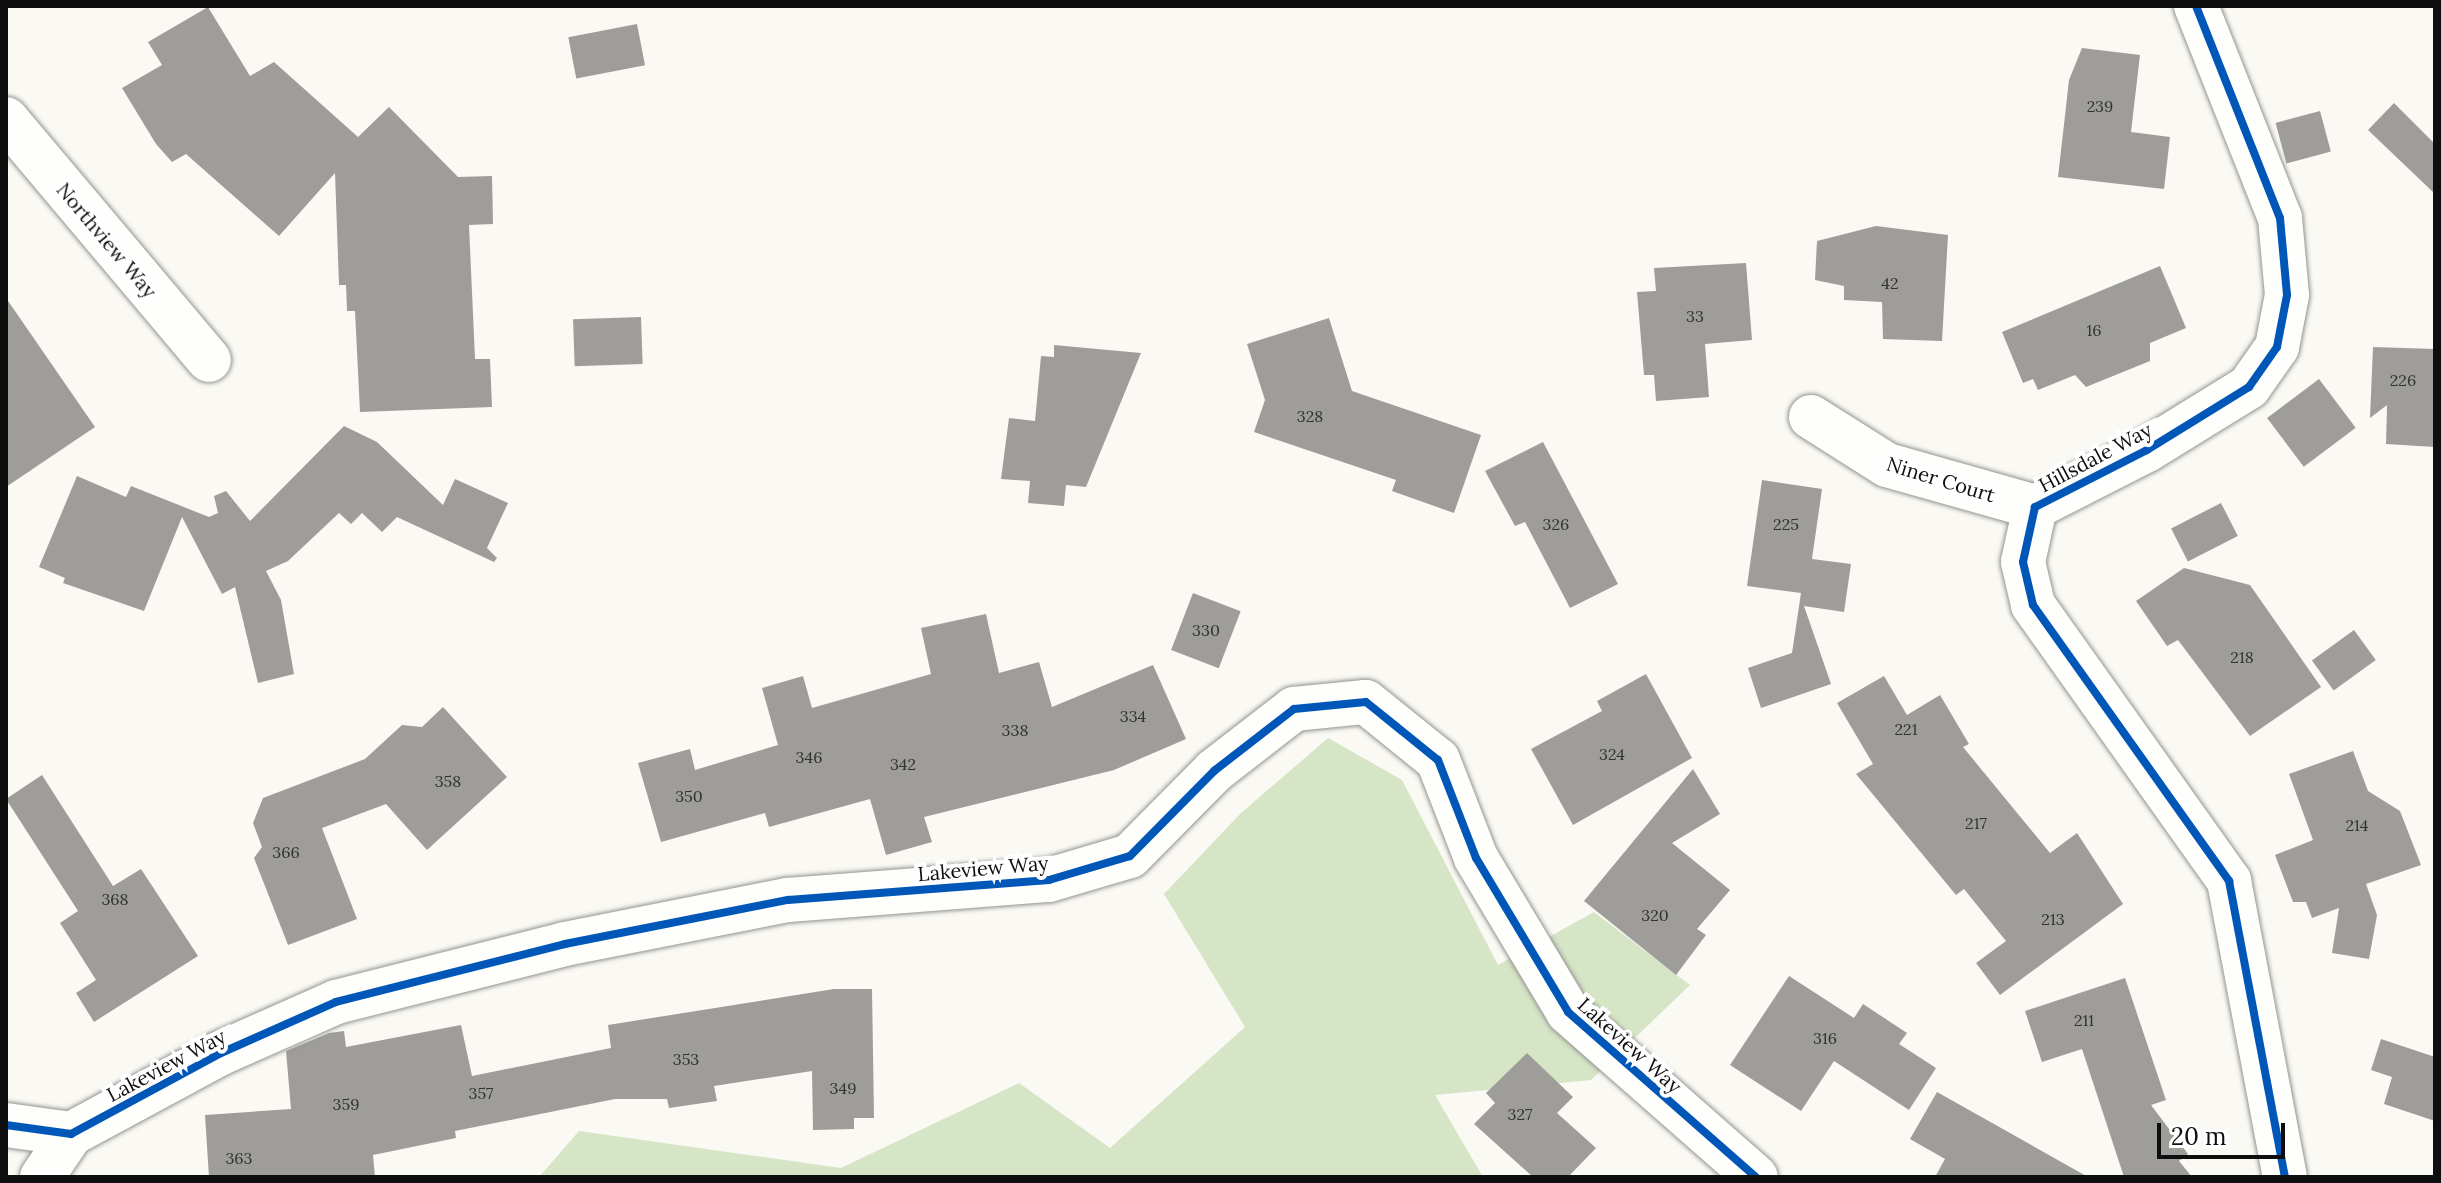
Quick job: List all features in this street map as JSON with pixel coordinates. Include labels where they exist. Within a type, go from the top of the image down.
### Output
[{"type":"street","name":"Hillsdale Way","points":[[2196,6],[2280,218],[2287,295],[2277,347],[2249,387],[2147,450],[2035,507],[2023,562],[2033,605],[2229,881],[2285,1177]]},
{"type":"street","name":"Northview Way","points":[[6,119],[209,360]]},
{"type":"street","name":"Niner Court","points":[[1811,417],[1887,465],[2035,507]]},
{"type":"street","name":"Lakeview Way","points":[[71,1134],[221,1053],[351,998],[565,944],[788,900],[1049,880],[1130,856],[1214,771],[1294,709],[1366,702],[1438,760],[1476,858],[1568,1012],[1756,1177]]},
{"type":"street","points":[[6,1125],[71,1134],[42,1177]]},
{"type":"green space","points":[[1328,738],[1402,780],[1498,965],[1594,912],[1690,985],[1591,1080],[1435,1095],[1483,1177],[539,1177],[579,1131],[841,1168],[1019,1083],[1110,1148],[1245,1027],[1164,894],[1240,814]]},
{"type":"building","points":[[208,7],[250,76],[274,62],[358,137],[389,107],[458,177],[492,176],[493,224],[469,225],[475,359],[490,359],[492,407],[360,412],[355,311],[347,311],[346,285],[339,285],[335,173],[279,236],[186,154],[172,162],[156,144],[122,88],[162,65],[148,42]]},
{"type":"building","points":[[637,24],[645,65],[576,79],[568,37]]},
{"type":"building","points":[[2082,48],[2140,55],[2131,132],[2170,137],[2164,189],[2058,177],[2069,80]]},
{"type":"building","points":[[2394,103],[2435,144],[2435,194],[2368,130]]},
{"type":"building","points":[[2320,111],[2331,152],[2286,163],[2276,123]]},
{"type":"building","points":[[1876,226],[1948,235],[1942,341],[1883,339],[1882,302],[1844,300],[1844,286],[1815,280],[1817,241]]},
{"type":"building","points":[[1746,263],[1752,340],[1705,344],[1709,397],[1656,401],[1654,375],[1644,375],[1637,292],[1656,291],[1654,268]]},
{"type":"building","points":[[2160,266],[2186,328],[2150,343],[2150,361],[2086,387],[2075,375],[2038,390],[2033,379],[2023,383],[2002,332]]},
{"type":"building","points":[[6,298],[95,427],[6,487]]},
{"type":"building","points":[[641,317],[643,364],[575,366],[573,319]]},
{"type":"building","points":[[1329,318],[1352,391],[1481,435],[1454,513],[1392,491],[1396,480],[1254,432],[1265,400],[1247,344]]},
{"type":"building","points":[[1054,345],[1141,353],[1086,487],[1066,485],[1064,506],[1028,503],[1030,481],[1001,479],[1009,418],[1035,421],[1041,356],[1054,357]]},
{"type":"building","points":[[2373,347],[2435,349],[2435,447],[2386,444],[2387,405],[2370,418]]},
{"type":"building","points":[[2319,379],[2356,428],[2304,467],[2267,418]]},
{"type":"building","points":[[344,426],[377,442],[443,505],[455,479],[508,503],[487,548],[497,558],[494,562],[397,517],[382,532],[362,513],[351,524],[339,513],[288,561],[266,571],[281,600],[294,674],[258,683],[235,587],[222,594],[182,517],[144,611],[63,583],[65,578],[39,567],[77,476],[126,497],[131,486],[209,517],[218,513],[214,496],[226,491],[250,521]]},
{"type":"building","points":[[1543,442],[1618,584],[1570,608],[1525,522],[1515,526],[1485,471]]},
{"type":"building","points":[[1762,480],[1822,489],[1812,559],[1851,564],[1844,612],[1804,606],[1831,684],[1761,708],[1748,668],[1792,653],[1801,593],[1747,586]]},
{"type":"building","points":[[2221,503],[2238,536],[2188,561],[2171,528]]},
{"type":"building","points":[[2184,568],[2250,585],[2321,687],[2250,736],[2178,640],[2167,646],[2136,601]]},
{"type":"building","points":[[1193,593],[1241,611],[1219,668],[1171,650]]},
{"type":"building","points":[[986,614],[999,673],[1039,662],[1052,707],[1153,665],[1186,739],[1114,770],[924,817],[932,842],[886,855],[870,799],[769,827],[765,813],[661,842],[638,763],[690,749],[695,770],[778,745],[762,688],[803,676],[812,708],[931,674],[921,628]]},
{"type":"building","points":[[2354,630],[2376,660],[2334,690],[2312,661]]},
{"type":"building","points":[[1646,674],[1692,758],[1573,825],[1531,749],[1602,711],[1597,701]]},
{"type":"building","points":[[1884,676],[1907,715],[1940,695],[1969,744],[1963,747],[2050,853],[2077,833],[2123,904],[2000,995],[1976,963],[2006,941],[1964,889],[1956,895],[1856,774],[1873,764],[1837,703]]},
{"type":"building","points":[[443,707],[507,777],[427,850],[386,804],[322,828],[357,919],[288,945],[254,858],[262,847],[253,823],[263,798],[365,759],[402,725],[422,727]]},
{"type":"building","points":[[2353,751],[2368,791],[2400,811],[2421,865],[2366,884],[2377,915],[2369,959],[2332,953],[2339,908],[2312,918],[2306,902],[2293,902],[2275,855],[2313,840],[2289,774]]},
{"type":"building","points":[[1693,769],[1720,814],[1672,843],[1730,890],[1697,929],[1706,935],[1676,975],[1584,901]]},
{"type":"building","points":[[42,775],[113,886],[141,869],[198,956],[94,1022],[76,993],[96,980],[60,923],[78,911],[6,799]]},
{"type":"building","points":[[1789,976],[1854,1018],[1863,1004],[1907,1033],[1899,1044],[1936,1068],[1909,1110],[1834,1061],[1801,1111],[1730,1065]]},
{"type":"building","points":[[2125,978],[2166,1100],[2151,1105],[2188,1154],[2179,1161],[2192,1177],[2124,1177],[2082,1049],[2042,1062],[2025,1011]]},
{"type":"building","points":[[834,989],[872,989],[874,1118],[854,1118],[854,1129],[813,1130],[812,1071],[714,1086],[717,1101],[669,1108],[667,1099],[615,1099],[455,1131],[456,1138],[373,1155],[375,1177],[209,1177],[205,1115],[291,1109],[286,1051],[329,1033],[344,1031],[346,1047],[461,1025],[472,1076],[611,1048],[608,1025]]},
{"type":"building","points":[[2381,1039],[2435,1057],[2435,1121],[2384,1104],[2392,1077],[2371,1070]]},
{"type":"building","points":[[1527,1053],[1573,1097],[1557,1113],[1596,1148],[1568,1177],[1533,1177],[1474,1124],[1495,1103],[1486,1093]]},
{"type":"building","points":[[1937,1092],[2088,1177],[1935,1177],[1945,1159],[1910,1139]]},
{"type":"cycle path","points":[[2196,6],[2280,218],[2287,295],[2277,347],[2249,387],[2147,450],[2035,507],[2023,562],[2033,605],[2229,881],[2285,1177]]},
{"type":"cycle path","points":[[6,1125],[71,1134],[221,1053],[336,1002],[565,944],[788,900],[1049,880],[1130,856],[1214,771],[1294,709],[1366,702],[1438,760],[1476,858],[1568,1012],[1756,1177]]}]
